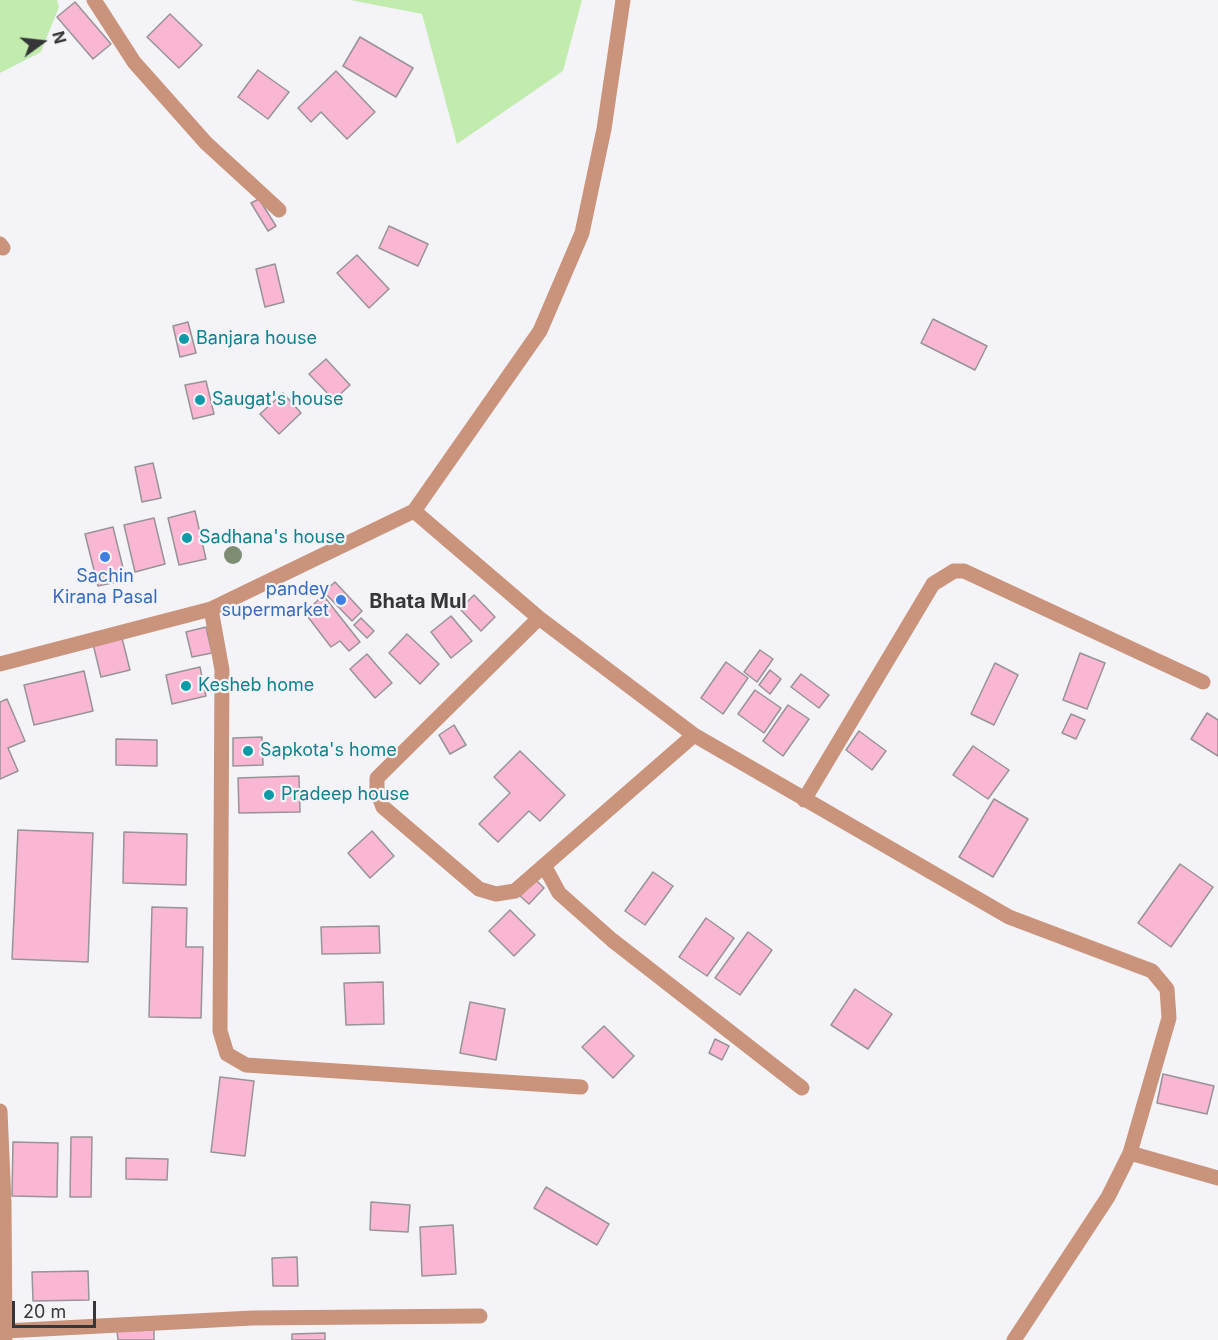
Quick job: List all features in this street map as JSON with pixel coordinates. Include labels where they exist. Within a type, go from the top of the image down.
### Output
[{"type":"street","points":[[94,0],[134,62],[206,143],[279,210]]},
{"type":"street","points":[[0,664],[211,609],[414,511],[540,331],[582,233],[604,129],[623,0]]},
{"type":"street","points":[[414,511],[540,618],[694,735],[1009,917],[1152,971],[1167,989],[1169,1018],[1131,1153],[1108,1197],[1014,1340]]},
{"type":"street","points":[[804,800],[933,584],[954,571],[964,571],[1203,682]]},
{"type":"street","points":[[211,609],[222,670],[220,1031],[226,1054],[246,1065],[581,1087]]},
{"type":"street","points":[[540,618],[377,778],[377,791],[383,807],[479,889],[496,894],[515,891],[694,735]]},
{"type":"street","points":[[545,867],[559,893],[612,940],[802,1088]]},
{"type":"street","points":[[0,1111],[4,1203],[5,1336],[252,1318],[480,1316]]},
{"type":"street","points":[[1131,1153],[1218,1178]]},
{"type":"green space","points":[[0,0],[57,0],[59,7],[41,52],[0,73]]},
{"type":"green space","points":[[350,0],[582,0],[563,71],[457,144],[422,14]]},
{"type":"building","points":[[75,2],[111,44],[93,59],[57,17]]},
{"type":"building","points":[[170,14],[202,45],[179,68],[147,37]]},
{"type":"building","points":[[360,37],[413,68],[396,97],[343,66]]},
{"type":"building","points":[[258,70],[289,92],[268,119],[238,97]]},
{"type":"building","points":[[336,71],[375,112],[347,139],[321,112],[311,122],[298,108]]},
{"type":"building","points":[[259,199],[276,226],[268,231],[251,203]]},
{"type":"building","points":[[389,226],[428,244],[418,266],[379,248]]},
{"type":"building","points":[[357,255],[389,289],[369,308],[337,273]]},
{"type":"building","points":[[275,264],[284,302],[265,307],[256,269]]},
{"type":"building","points":[[933,319],[987,346],[975,370],[921,343]]},
{"type":"building","name":"Banjara house","points":[[188,322],[196,353],[180,357],[173,326]]},
{"type":"building","points":[[326,359],[350,385],[334,400],[309,374]]},
{"type":"building","name":"Saugat's house","points":[[206,381],[214,414],[193,419],[185,385]]},
{"type":"building","points":[[283,393],[301,413],[279,434],[260,414]]},
{"type":"building","points":[[153,463],[161,498],[142,502],[135,467]]},
{"type":"building","name":"Sadhana's house","points":[[195,511],[206,559],[179,565],[168,518]]},
{"type":"building","points":[[154,518],[165,564],[135,572],[124,525]]},
{"type":"building","name":"Sachin Kirana Pasal","points":[[113,527],[126,580],[98,586],[85,534]]},
{"type":"building","name":"pandey supermarket","points":[[335,582],[362,611],[352,621],[324,592]]},
{"type":"building","points":[[323,595],[360,642],[349,651],[340,641],[331,647],[305,613]]},
{"type":"building","points":[[474,595],[495,617],[481,631],[460,609]]},
{"type":"building","points":[[451,616],[472,641],[451,658],[431,632]]},
{"type":"building","points":[[361,618],[374,631],[367,638],[354,625]]},
{"type":"building","points":[[206,627],[212,653],[192,657],[186,632]]},
{"type":"building","points":[[407,634],[439,664],[420,684],[389,653]]},
{"type":"building","points":[[122,638],[130,670],[101,677],[93,644]]},
{"type":"building","points":[[760,650],[773,659],[757,682],[744,672]]},
{"type":"building","points":[[1080,653],[1105,663],[1087,709],[1063,700]]},
{"type":"building","points":[[367,654],[392,683],[375,698],[350,669]]},
{"type":"building","points":[[726,662],[748,678],[723,714],[701,698]]},
{"type":"building","points":[[995,663],[1018,675],[994,725],[971,714]]},
{"type":"building","name":"Kesheb home","points":[[200,667],[206,696],[172,704],[166,675]]},
{"type":"building","points":[[770,670],[781,679],[770,694],[759,685]]},
{"type":"building","points":[[84,671],[93,711],[34,725],[24,685]]},
{"type":"building","points":[[801,674],[829,695],[819,708],[791,687]]},
{"type":"building","points":[[755,690],[781,708],[764,733],[738,714]]},
{"type":"building","points":[[7,699],[25,741],[8,748],[18,771],[0,779],[0,702]]},
{"type":"building","points":[[788,705],[809,719],[783,756],[763,741]]},
{"type":"building","points":[[1207,713],[1218,720],[1218,756],[1191,739]]},
{"type":"building","points":[[1071,714],[1085,720],[1076,739],[1062,733]]},
{"type":"building","points":[[454,725],[466,745],[450,754],[439,735]]},
{"type":"building","points":[[859,731],[886,751],[872,770],[846,750]]},
{"type":"building","name":"Sapkota's home","points":[[262,737],[263,765],[233,766],[233,738]]},
{"type":"building","points":[[116,739],[157,740],[157,766],[116,765]]},
{"type":"building","points":[[973,746],[1009,770],[988,799],[953,775]]},
{"type":"building","points":[[520,751],[565,795],[540,821],[529,811],[498,842],[479,824],[510,793],[494,777]]},
{"type":"building","name":"Pradeep house","points":[[299,776],[300,812],[239,813],[238,778]]},
{"type":"building","points":[[994,799],[1028,819],[993,877],[959,857]]},
{"type":"building","points":[[18,830],[93,833],[88,962],[12,959]]},
{"type":"building","points":[[372,831],[394,856],[370,878],[348,853]]},
{"type":"building","points":[[124,832],[187,834],[186,885],[123,883]]},
{"type":"building","points":[[1180,864],[1213,887],[1171,947],[1138,923]]},
{"type":"building","points":[[653,872],[673,886],[645,925],[625,911]]},
{"type":"building","points":[[536,880],[544,888],[529,904],[520,896]]},
{"type":"building","points":[[152,907],[187,908],[186,947],[203,947],[201,1018],[149,1017]]},
{"type":"building","points":[[510,910],[535,935],[514,956],[489,931]]},
{"type":"building","points":[[706,918],[734,938],[707,976],[679,957]]},
{"type":"building","points":[[379,926],[380,953],[322,954],[321,927]]},
{"type":"building","points":[[748,932],[772,950],[740,995],[715,978]]},
{"type":"building","points":[[383,982],[384,1024],[346,1025],[344,983]]},
{"type":"building","points":[[855,989],[892,1014],[868,1049],[831,1025]]},
{"type":"building","points":[[470,1002],[505,1009],[496,1060],[460,1053]]},
{"type":"building","points":[[604,1026],[634,1056],[613,1078],[582,1047]]},
{"type":"building","points":[[715,1039],[729,1046],[722,1060],[709,1053]]},
{"type":"building","points":[[1163,1074],[1214,1086],[1207,1114],[1157,1103]]},
{"type":"building","points":[[220,1077],[254,1081],[245,1156],[211,1152]]},
{"type":"building","points":[[71,1137],[92,1137],[91,1197],[70,1197]]},
{"type":"building","points":[[13,1142],[58,1143],[57,1197],[12,1196]]},
{"type":"building","points":[[126,1158],[168,1159],[167,1180],[126,1179]]},
{"type":"building","points":[[546,1187],[609,1224],[597,1245],[534,1208]]},
{"type":"building","points":[[371,1202],[410,1205],[408,1232],[370,1230]]},
{"type":"building","points":[[453,1225],[456,1274],[422,1276],[420,1227]]},
{"type":"building","points":[[297,1257],[298,1286],[273,1286],[272,1258]]},
{"type":"building","points":[[88,1271],[89,1300],[33,1301],[32,1272]]},
{"type":"building","points":[[154,1330],[154,1340],[118,1340],[117,1331]]},
{"type":"building","points":[[325,1333],[325,1340],[292,1340],[292,1334]]},
{"type":"place","name":"Banjara house","points":[[184,339]]},
{"type":"place","name":"Saugat's house","points":[[200,400]]},
{"type":"place","name":"Sadhana's house","points":[[187,538]]},
{"type":"place","name":"Sachin Kirana Pasal","points":[[105,557]]},
{"type":"place","name":"pandey supermarket","points":[[341,600]]},
{"type":"place","name":"Kesheb home","points":[[186,686]]},
{"type":"place","name":"Sapkota's home","points":[[248,751]]},
{"type":"place","name":"Pradeep house","points":[[269,795]]},
{"type":"district","name":"Bhata Mul","points":[[418,602]]}]
